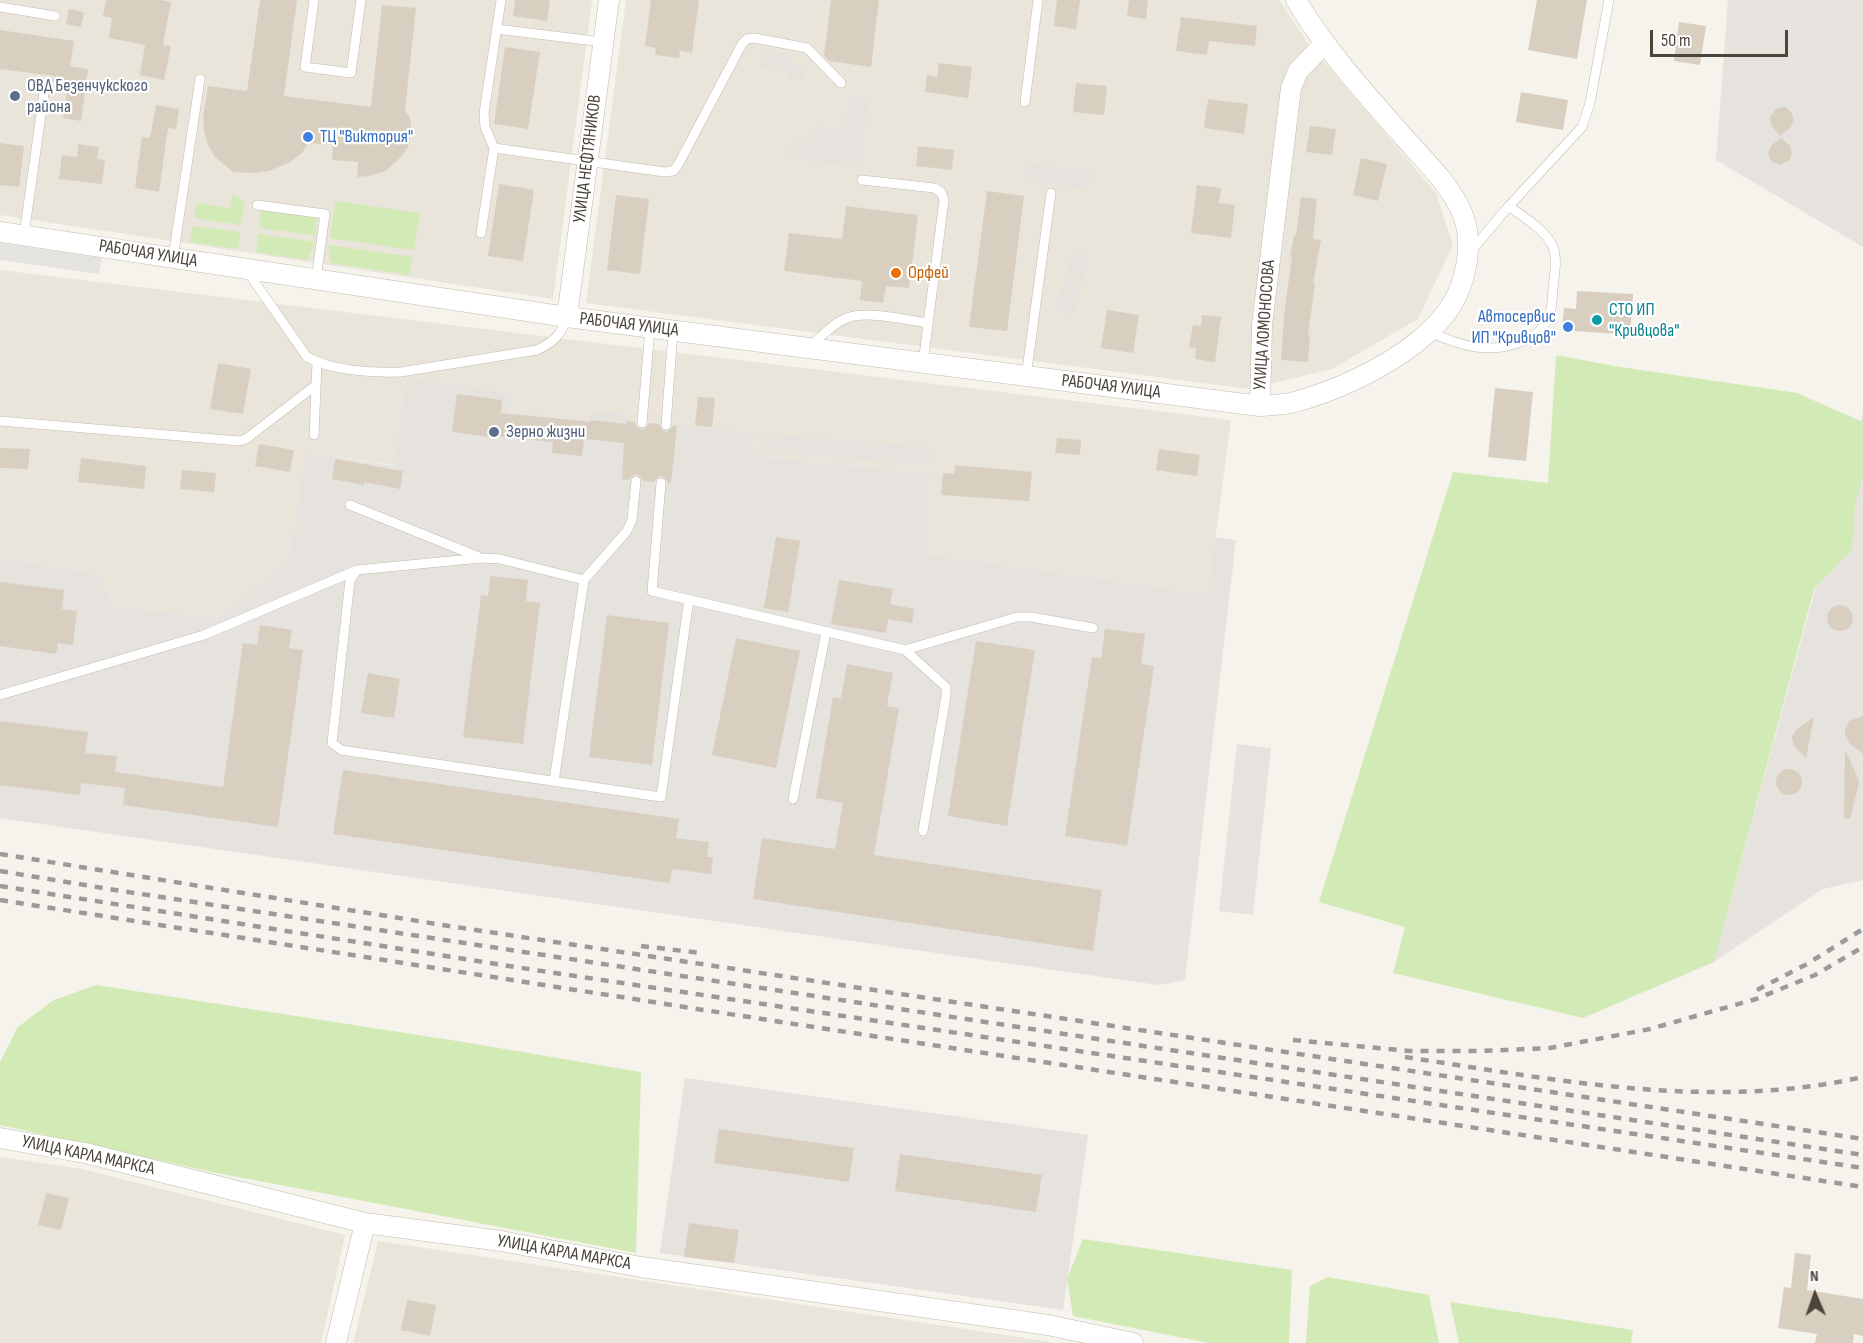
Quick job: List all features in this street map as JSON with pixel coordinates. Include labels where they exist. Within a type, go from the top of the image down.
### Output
[{"type":"street","name":"УЛИЦА НЕФТЯНИКОВ","points":[[567,317],[609,0]]},
{"type":"street","name":"УЛИЦА ЛОМОНОСОВА","points":[[1296,0],[1341,66],[1447,185],[1462,212],[1468,239],[1467,269],[1448,312],[1430,332],[1405,352],[1341,386],[1289,403],[1260,406],[1262,325],[1290,88],[1298,71],[1325,44]]},
{"type":"street","name":"РАБОЧАЯ УЛИЦА","points":[[0,232],[567,317],[1260,406]]},
{"type":"street","name":"УЛИЦА КАРЛА МАРКСА","points":[[0,1138],[85,1153],[365,1223],[501,1241],[641,1267],[1013,1319],[1133,1343]]},
{"type":"street","points":[[336,1343],[365,1223]]},
{"type":"lane","points":[[314,0],[305,67],[351,73],[361,0]]},
{"type":"lane","points":[[481,233],[494,148],[484,120],[501,0]]},
{"type":"lane","points":[[1025,102],[1038,0]]},
{"type":"lane","points":[[1467,255],[1582,127],[1590,103],[1609,0]]},
{"type":"lane","points":[[0,7],[55,16]]},
{"type":"lane","points":[[496,29],[603,42]]},
{"type":"lane","points":[[494,148],[673,171],[742,44],[747,39],[754,38],[807,48],[841,83]]},
{"type":"lane","points":[[173,258],[200,79]]},
{"type":"lane","points":[[24,236],[44,93]]},
{"type":"lane","points":[[862,180],[933,188],[941,192],[944,200],[923,363]]},
{"type":"lane","points":[[1026,377],[1051,193]]},
{"type":"lane","points":[[256,205],[325,214],[316,279]]},
{"type":"lane","points":[[1430,332],[1464,346],[1490,350],[1515,344],[1537,335],[1546,323],[1552,309],[1556,258],[1553,246],[1544,235],[1509,206]]},
{"type":"lane","points":[[246,269],[307,357],[317,363],[383,372],[401,372],[537,350],[553,342],[562,331],[567,317]]},
{"type":"lane","points":[[807,349],[839,321],[849,316],[863,315],[928,323]]},
{"type":"lane","points":[[642,423],[650,328]]},
{"type":"lane","points":[[666,425],[674,331]]},
{"type":"lane","points":[[314,435],[317,363]]},
{"type":"lane","points":[[0,421],[239,441],[246,439],[316,385]]},
{"type":"lane","points":[[554,781],[584,580],[627,531],[632,520],[636,481]]},
{"type":"lane","points":[[662,483],[652,591],[904,650],[946,687],[922,831]]},
{"type":"lane","points":[[350,505],[481,558]]},
{"type":"lane","points":[[0,695],[204,635],[357,570],[481,558],[500,559],[584,580]]},
{"type":"lane","points":[[357,570],[350,580],[332,743],[341,750],[661,797],[689,599]]},
{"type":"lane","points":[[904,650],[1017,617],[1031,617],[1093,628]]},
{"type":"lane","points":[[794,799],[826,632]]},
{"type":"shaded area","points":[[0,0],[592,0],[553,299],[0,215]]},
{"type":"shaded area","points":[[626,0],[1279,0],[1308,43],[1436,193],[1453,245],[1418,319],[1332,369],[1249,389],[586,303]]},
{"type":"shaded area","points":[[1728,0],[1863,0],[1863,247],[1716,160]]},
{"type":"shaded area","points":[[763,49],[792,54],[790,66],[806,69],[803,82],[787,79],[787,72],[760,67]]},
{"type":"shaded area","points":[[849,96],[868,98],[860,167],[789,159],[791,141],[813,144],[815,126],[845,130]]},
{"type":"shaded area","points":[[1027,163],[1091,171],[1088,189],[1025,182]]},
{"type":"shaded area","points":[[0,243],[102,258],[99,274],[0,260]]},
{"type":"shaded area","points":[[1072,250],[1089,254],[1073,316],[1056,312]]},
{"type":"shaded area","points":[[0,270],[1231,420],[1208,594],[928,554],[930,473],[754,456],[755,434],[626,421],[626,413],[592,410],[591,420],[501,481],[305,452],[288,561],[218,617],[111,606],[101,574],[0,558]]},
{"type":"shaded area","points":[[407,378],[512,393],[510,412],[590,420],[592,410],[627,413],[627,421],[755,433],[754,456],[930,473],[928,554],[1208,594],[1215,537],[1236,540],[1185,980],[1158,985],[0,818],[0,558],[101,574],[111,606],[218,617],[288,561],[305,452],[394,466]]},
{"type":"shaded area","points":[[1863,413],[1863,880],[1823,889],[1714,962]]},
{"type":"shaded area","points":[[766,434],[931,447],[929,465],[765,452]]},
{"type":"shaded area","points":[[1237,744],[1271,748],[1253,915],[1219,911]]},
{"type":"shaded area","points":[[685,1078],[1088,1135],[1063,1310],[660,1253]]},
{"type":"shaded area","points":[[0,1157],[82,1169],[345,1235],[321,1343],[0,1343]]},
{"type":"shaded area","points":[[378,1241],[1045,1341],[1054,1343],[353,1343]]},
{"type":"green space","points":[[232,195],[244,202],[241,225],[194,218],[196,203],[230,208]]},
{"type":"green space","points":[[335,201],[420,213],[414,250],[330,238]]},
{"type":"green space","points":[[261,210],[317,218],[315,235],[259,228]]},
{"type":"green space","points":[[193,226],[240,232],[238,249],[190,242]]},
{"type":"green space","points":[[258,234],[315,242],[307,260],[256,252]]},
{"type":"green space","points":[[328,245],[412,257],[409,275],[331,263]]},
{"type":"green space","points":[[1556,355],[1614,366],[1797,393],[1863,422],[1863,474],[1855,504],[1852,550],[1814,589],[1714,962],[1583,1018],[1393,973],[1405,927],[1319,902],[1453,472],[1548,483]]},
{"type":"green space","points":[[96,985],[641,1072],[636,1253],[212,1172],[0,1125],[0,1062],[18,1027],[52,1001]]},
{"type":"green space","points":[[1083,1239],[1292,1270],[1289,1343],[1209,1343],[1073,1316],[1067,1279]]},
{"type":"green space","points":[[1328,1277],[1429,1295],[1439,1343],[1306,1343],[1310,1286]]},
{"type":"green space","points":[[1450,1302],[1633,1330],[1631,1343],[1459,1343]]},
{"type":"building","points":[[106,0],[171,2],[163,45],[171,46],[164,80],[140,75],[145,45],[109,38],[112,18],[103,16]]},
{"type":"building","name":"ТЦ \"Виктория\"","points":[[260,0],[297,0],[284,96],[371,107],[382,5],[416,8],[405,110],[410,118],[412,131],[408,147],[399,159],[385,171],[357,177],[358,162],[332,160],[333,145],[308,143],[302,153],[290,162],[269,171],[254,173],[233,172],[215,157],[208,145],[204,130],[203,118],[208,86],[247,91]]},
{"type":"building","points":[[515,0],[550,0],[547,21],[513,16]]},
{"type":"building","points":[[651,0],[699,0],[692,53],[680,51],[679,58],[655,55],[656,48],[645,46]]},
{"type":"building","points":[[831,0],[879,0],[871,67],[829,61],[824,56]]},
{"type":"building","points":[[1057,0],[1080,0],[1076,29],[1054,26]]},
{"type":"building","points":[[1129,0],[1148,0],[1146,19],[1127,16]]},
{"type":"building","points":[[1537,0],[1587,0],[1577,59],[1528,50]]},
{"type":"building","points":[[69,9],[84,12],[81,27],[66,24]]},
{"type":"building","points":[[1181,17],[1257,26],[1255,46],[1209,41],[1207,55],[1176,51]]},
{"type":"building","points":[[1679,22],[1706,26],[1700,65],[1674,61]]},
{"type":"building","points":[[0,30],[74,41],[70,66],[88,69],[81,121],[63,118],[68,83],[53,81],[54,76],[0,69]]},
{"type":"building","points":[[505,47],[540,52],[528,129],[494,124]]},
{"type":"building","points":[[939,63],[972,67],[968,98],[925,92],[927,75],[937,77]]},
{"type":"building","points":[[1076,83],[1107,86],[1104,115],[1073,112]]},
{"type":"building","points":[[1521,92],[1568,100],[1563,130],[1516,122]]},
{"type":"building","points":[[1208,99],[1248,104],[1244,134],[1204,128]]},
{"type":"building","points":[[156,105],[179,109],[176,129],[168,128],[159,192],[135,188],[142,137],[150,138]]},
{"type":"building","points":[[1785,107],[1791,112],[1794,120],[1791,127],[1780,136],[1771,125],[1770,117],[1777,108]]},
{"type":"building","points":[[1310,126],[1336,129],[1332,155],[1306,152]]},
{"type":"building","points":[[1781,138],[1790,146],[1792,153],[1790,160],[1780,165],[1771,161],[1768,153],[1771,146]]},
{"type":"building","points":[[0,143],[24,146],[19,187],[0,185]]},
{"type":"building","points":[[78,144],[99,147],[97,159],[105,160],[102,184],[59,179],[62,155],[77,157]]},
{"type":"building","points":[[918,146],[954,150],[952,170],[916,166]]},
{"type":"building","points":[[1361,158],[1387,164],[1378,201],[1353,195]]},
{"type":"building","points":[[499,184],[534,190],[523,261],[488,256]]},
{"type":"building","points":[[1197,185],[1221,188],[1219,203],[1235,205],[1231,238],[1191,233]]},
{"type":"building","points":[[987,191],[1024,196],[1007,331],[969,327]]},
{"type":"building","points":[[616,195],[649,199],[640,274],[607,270]]},
{"type":"building","points":[[1301,197],[1317,199],[1313,239],[1321,240],[1313,283],[1315,283],[1308,335],[1310,335],[1308,362],[1281,360],[1292,257],[1290,257],[1294,235],[1296,236]]},
{"type":"building","points":[[846,206],[918,215],[909,288],[886,286],[883,303],[860,300],[862,281],[784,271],[789,233],[842,239]]},
{"type":"building","name":"СТО ИП \"Кривцова\"","points":[[1577,291],[1633,294],[1630,335],[1562,330],[1564,308],[1576,309]]},
{"type":"building","points":[[1107,310],[1139,315],[1133,353],[1101,348]]},
{"type":"building","points":[[1202,315],[1221,317],[1215,362],[1195,359],[1196,348],[1189,347],[1193,325],[1201,326]]},
{"type":"building","points":[[218,363],[251,369],[243,414],[210,409]]},
{"type":"building","points":[[1495,388],[1533,392],[1526,461],[1488,457]]},
{"type":"building","points":[[457,394],[502,400],[501,413],[590,422],[591,420],[626,424],[626,421],[635,422],[636,426],[642,430],[649,423],[659,424],[666,432],[673,426],[677,426],[671,484],[668,484],[662,476],[654,482],[643,481],[636,474],[629,480],[622,479],[624,443],[584,439],[582,456],[552,453],[553,442],[452,432]]},
{"type":"building","points":[[698,397],[715,398],[712,427],[695,425]]},
{"type":"building","points":[[1057,438],[1081,440],[1080,455],[1055,453]]},
{"type":"building","points":[[259,444],[294,450],[290,472],[255,466]]},
{"type":"building","points":[[0,448],[30,449],[28,469],[0,468]]},
{"type":"building","points":[[1159,449],[1200,455],[1197,476],[1156,470]]},
{"type":"building","points":[[81,458],[146,466],[144,489],[78,482]]},
{"type":"building","points":[[335,459],[403,471],[400,489],[332,479]]},
{"type":"building","points":[[955,465],[1032,472],[1029,501],[941,495],[943,473],[954,474]]},
{"type":"building","points":[[182,470],[216,473],[214,492],[180,489]]},
{"type":"building","points":[[776,537],[800,541],[788,612],[764,608]]},
{"type":"building","points":[[490,576],[528,580],[526,601],[540,603],[523,744],[463,737],[481,595],[488,596]]},
{"type":"building","points":[[839,580],[893,589],[890,604],[914,609],[912,623],[888,619],[886,633],[831,624]]},
{"type":"building","points":[[0,582],[64,590],[62,609],[77,611],[73,645],[58,643],[56,654],[0,646]]},
{"type":"building","points":[[1840,605],[1849,609],[1853,618],[1849,627],[1840,631],[1831,627],[1827,618],[1831,609]]},
{"type":"building","points":[[607,615],[669,623],[652,765],[589,757]]},
{"type":"building","points":[[260,625],[292,630],[289,648],[303,650],[278,827],[123,805],[125,788],[81,783],[80,795],[0,785],[0,721],[88,732],[85,753],[117,756],[115,772],[223,787],[243,643],[257,645]]},
{"type":"building","points":[[1105,629],[1145,634],[1141,664],[1154,666],[1127,846],[1065,836],[1092,657],[1101,658]]},
{"type":"building","points":[[736,638],[800,651],[776,768],[712,755]]},
{"type":"building","points":[[976,641],[1035,650],[1007,826],[948,816]]},
{"type":"building","points":[[847,664],[893,673],[887,706],[899,708],[874,855],[1102,890],[1093,951],[753,899],[762,838],[835,849],[843,803],[816,798],[833,697],[841,698]]},
{"type":"building","points":[[368,673],[400,679],[394,718],[361,713]]},
{"type":"building","points":[[1863,716],[1863,754],[1849,743],[1845,729],[1849,721]]},
{"type":"building","points":[[1814,717],[1806,758],[1794,746],[1792,737],[1796,730]]},
{"type":"building","points":[[1845,750],[1859,783],[1850,819],[1844,818]]},
{"type":"building","points":[[1789,769],[1798,773],[1802,782],[1798,791],[1789,795],[1780,791],[1776,782],[1780,773]]},
{"type":"building","points":[[343,770],[679,819],[676,838],[709,842],[707,857],[713,857],[711,874],[672,869],[670,883],[333,834]]},
{"type":"building","points":[[719,1129],[854,1148],[849,1182],[714,1163]]},
{"type":"building","points":[[900,1154],[1042,1175],[1036,1212],[895,1191]]},
{"type":"building","points":[[46,1193],[69,1198],[61,1230],[38,1225]]},
{"type":"building","points":[[689,1223],[739,1230],[734,1263],[684,1257]]},
{"type":"building","points":[[1795,1253],[1811,1255],[1807,1290],[1863,1299],[1863,1336],[1854,1334],[1853,1343],[1815,1343],[1817,1334],[1778,1328],[1784,1287],[1791,1288]]},
{"type":"building","points":[[407,1300],[436,1305],[430,1336],[401,1330]]},
{"type":"railway","points":[[0,854],[449,926],[1863,1139]]},
{"type":"railway","points":[[0,871],[1863,1155]]},
{"type":"railway","points":[[0,886],[535,970],[1863,1168]]},
{"type":"railway","points":[[0,900],[1863,1187]]},
{"type":"railway","points":[[1757,990],[1807,964],[1863,929]]},
{"type":"railway","points":[[641,946],[701,953]]},
{"type":"railway","points":[[1293,1040],[1409,1051],[1550,1048],[1650,1029],[1756,999],[1815,975],[1863,947]]},
{"type":"railway","points":[[1405,1057],[1519,1075],[1691,1092],[1806,1087],[1863,1077]]},
{"type":"place","name":"ОВД Безенчукского района","points":[[15,96]]},
{"type":"place","name":"ТЦ \"Виктория\"","points":[[308,137]]},
{"type":"place","name":"Орфей","points":[[896,273]]},
{"type":"place","name":"СТО ИП \"Кривцова\"","points":[[1597,320]]},
{"type":"place","name":"Автосервис ИП \"Кривцов\"","points":[[1568,327]]},
{"type":"place","name":"Зерно жизни","points":[[494,432]]}]
